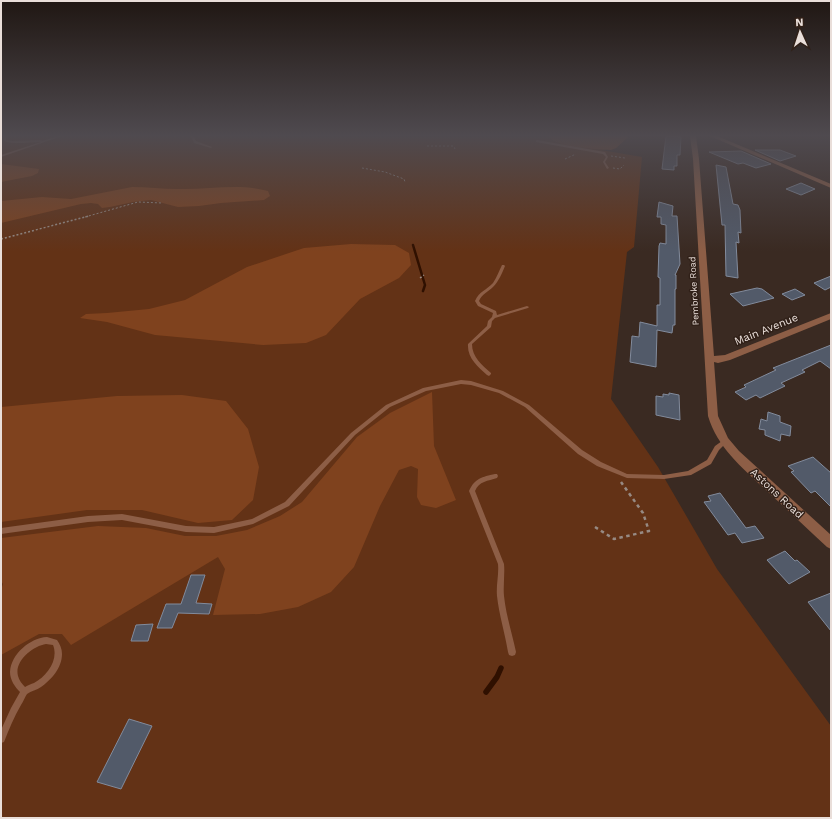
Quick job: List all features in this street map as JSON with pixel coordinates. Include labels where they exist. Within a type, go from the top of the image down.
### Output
[{"type":"street","name":"Pembroke Road","points":[[697,174],[713,416],[716,427],[724,442]]},
{"type":"street","points":[[803,174],[831,186]]},
{"type":"street","name":"Main Avenue","points":[[709,358],[718,360],[727,358],[831,316]]},
{"type":"street","name":"Astons Road","points":[[724,442],[831,543]]},
{"type":"lane","points":[[494,317],[496,314],[495,312],[479,305],[477,301],[482,292],[495,283],[503,266]]},
{"type":"lane","points":[[489,374],[474,359],[469,348],[470,344],[489,326],[490,321],[494,317],[527,307]]},
{"type":"lane","points":[[1,531],[88,519],[122,517],[186,529],[214,530],[253,521],[287,504],[353,434],[388,406],[425,390],[460,382],[471,382],[501,392],[527,406],[580,452],[612,470],[627,476],[664,477],[689,473],[709,462],[717,448],[724,442]]},
{"type":"lane","points":[[495,476],[481,480],[474,484],[472,491],[502,564],[500,586],[512,652]]},
{"type":"lane","points":[[1,739],[24,692],[37,685],[54,669],[59,659],[59,648],[55,642],[46,640],[33,643],[20,657],[14,672],[17,683],[24,692]]},
{"type":"path","points":[[391,174],[401,178],[405,182]]},
{"type":"path","points":[[1,238],[50,227],[138,202],[162,203]]},
{"type":"path","points":[[420,278],[424,276]]},
{"type":"path","points":[[595,527],[614,538],[628,537],[649,531],[650,527],[642,513],[612,470]]},
{"type":"shaded area","points":[[1,174],[640,174],[634,247],[627,252],[611,399],[658,467],[717,569],[831,726],[831,818],[1,818]]},
{"type":"shaded area","points":[[1,174],[36,174],[32,176],[1,182]]},
{"type":"shaded area","points":[[132,187],[189,189],[246,187],[268,191],[270,196],[264,200],[178,207],[151,200],[102,208],[98,204],[81,204],[1,223],[1,201],[42,197],[71,199]]},
{"type":"shaded area","points":[[351,244],[395,245],[409,253],[411,265],[399,278],[360,299],[326,335],[306,343],[263,345],[155,335],[107,322],[80,318],[86,314],[149,309],[185,300],[247,267],[304,248]]},
{"type":"shaded area","points":[[432,392],[434,446],[456,500],[436,508],[421,505],[417,497],[418,469],[411,466],[399,470],[380,506],[354,567],[331,592],[298,607],[260,614],[213,615],[225,569],[218,557],[71,645],[62,634],[39,634],[1,655],[1,590],[3,584],[1,581],[1,538],[98,526],[146,528],[185,536],[216,536],[247,530],[280,516],[302,502],[357,437],[390,413]]},
{"type":"shaded area","points":[[182,395],[226,401],[248,429],[259,467],[253,500],[232,520],[198,523],[142,510],[87,510],[1,522],[1,407],[117,396]]},
{"type":"building","points":[[717,174],[727,174],[733,204],[738,205],[740,210],[741,233],[738,232],[739,243],[736,242],[738,278],[726,276],[725,225],[722,225]]},
{"type":"building","points":[[801,183],[815,189],[801,195],[786,189]]},
{"type":"building","points":[[659,202],[673,206],[672,216],[677,216],[680,264],[675,275],[675,325],[673,325],[672,333],[657,330],[656,367],[630,362],[632,336],[639,337],[640,322],[657,326],[657,305],[660,305],[660,278],[658,277],[659,246],[660,243],[666,244],[666,225],[661,224],[661,217],[657,217]]},
{"type":"building","points":[[831,276],[831,287],[825,290],[814,283]]},
{"type":"building","points":[[757,288],[762,289],[774,298],[743,306],[730,294]]},
{"type":"building","points":[[795,289],[805,295],[792,300],[782,294]]},
{"type":"building","points":[[831,345],[831,369],[820,361],[802,370],[805,372],[781,383],[785,386],[760,398],[756,395],[746,400],[735,392],[746,387],[744,385],[776,370],[773,368]]},
{"type":"building","points":[[669,393],[679,395],[680,420],[656,415],[656,396],[663,397],[663,394],[669,395]]},
{"type":"building","points":[[768,412],[780,416],[780,422],[791,426],[790,436],[781,434],[780,441],[765,435],[765,430],[759,429],[761,419],[767,421]]},
{"type":"building","points":[[813,457],[831,473],[831,507],[815,491],[811,493],[791,472],[794,471],[788,466]]},
{"type":"building","points":[[720,493],[746,528],[755,526],[764,538],[742,543],[735,533],[728,535],[704,502],[711,501],[708,496]]},
{"type":"building","points":[[785,551],[795,561],[797,560],[810,572],[789,584],[767,560]]},
{"type":"building","points":[[191,575],[205,575],[196,603],[212,604],[209,614],[178,613],[172,628],[157,628],[166,604],[181,604]]},
{"type":"building","points":[[831,593],[831,631],[808,602]]},
{"type":"building","points":[[153,624],[148,641],[131,641],[136,625]]},
{"type":"building","points":[[129,719],[152,726],[121,789],[97,782]]},
{"type":"waterway","points":[[413,245],[425,285],[423,291]]},
{"type":"waterway","points":[[486,692],[497,677],[501,668]]}]
